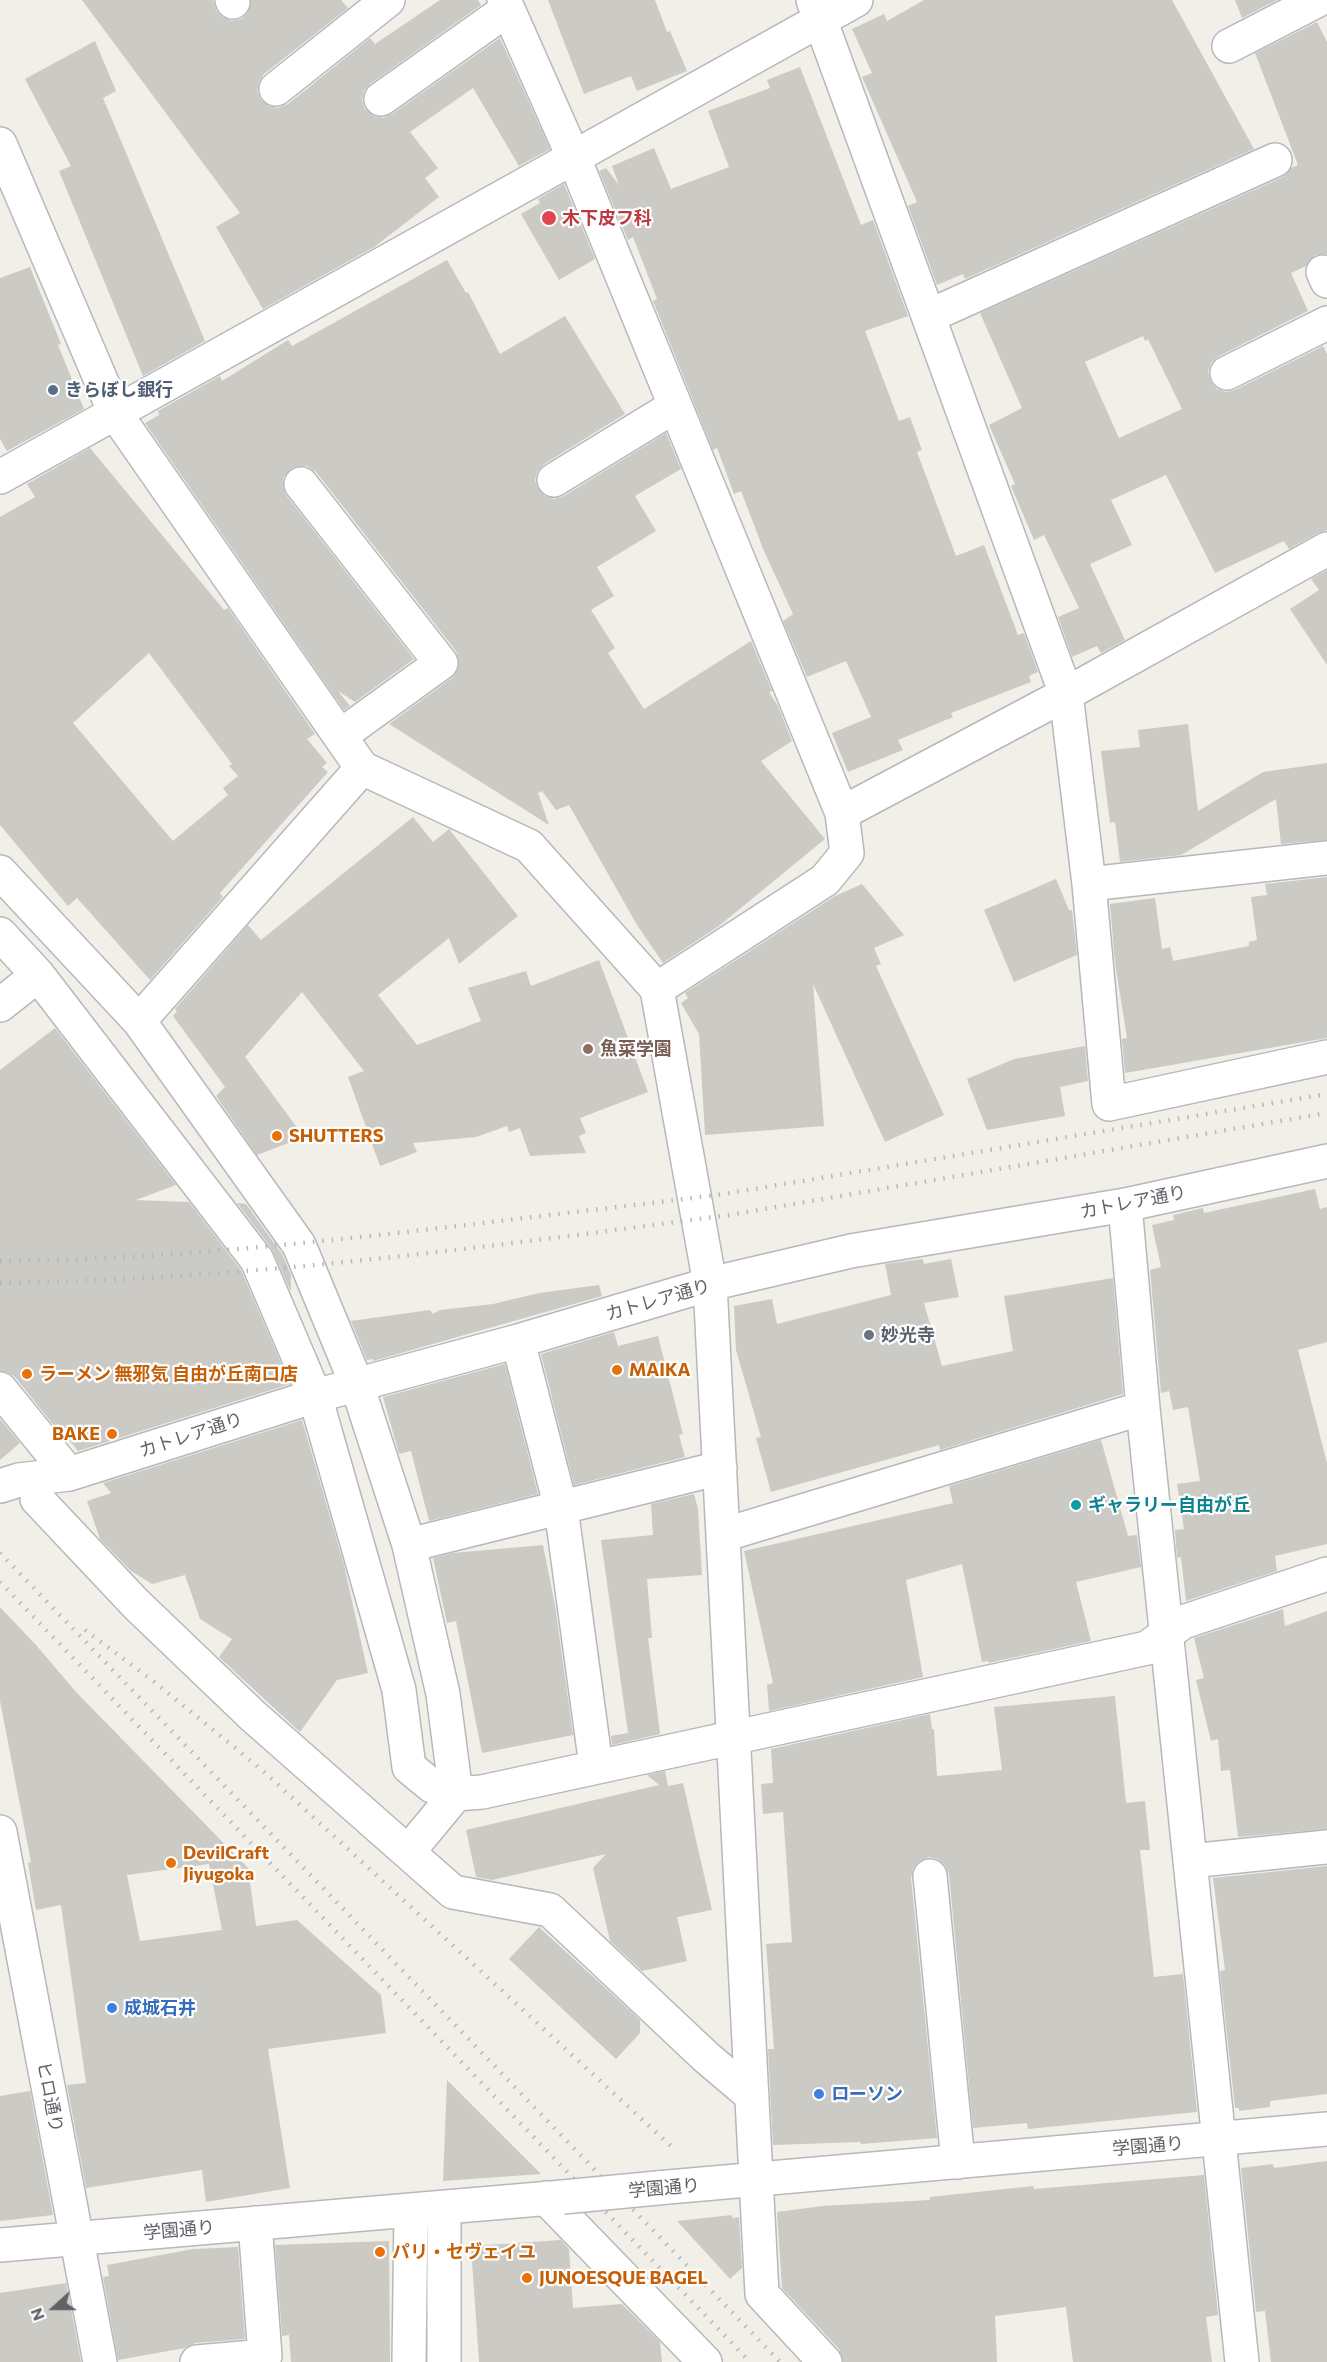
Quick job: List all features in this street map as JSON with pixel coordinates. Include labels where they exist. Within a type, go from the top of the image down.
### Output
[{"type":"street","points":[[276,89],[388,0]]},
{"type":"street","points":[[0,477],[573,156],[816,10],[856,0]]},
{"type":"street","points":[[1229,46],[1318,0]]},
{"type":"street","points":[[381,99],[506,5],[573,156],[842,813],[847,854],[825,880],[657,989]]},
{"type":"street","points":[[816,10],[1066,694],[1089,884],[1109,1104],[1327,1057]]},
{"type":"street","points":[[0,144],[115,413],[362,768],[529,846],[657,989],[710,1284],[762,2294],[825,2362]]},
{"type":"street","points":[[929,316],[1275,160]]},
{"type":"street","points":[[1227,373],[1327,323]]},
{"type":"street","points":[[554,480],[675,406]]},
{"type":"street","points":[[301,484],[441,663],[340,736]]},
{"type":"street","points":[[842,813],[1066,694],[1327,549]]},
{"type":"street","points":[[139,1021],[362,768]]},
{"type":"street","points":[[1089,884],[1327,858]]},
{"type":"street","points":[[0,872],[139,1021],[299,1245],[357,1384],[409,1545],[443,1694],[456,1794],[408,1852]]},
{"type":"street","points":[[0,934],[38,975],[257,1260],[315,1396],[399,1690],[409,1767],[432,1786],[456,1794],[482,1791],[1147,1648],[1166,1632],[1183,1622],[1327,1574]]},
{"type":"street","points":[[0,1005],[38,975]]},
{"type":"street","name":"カトレア通り","points":[[0,1486],[19,1480],[69,1474],[315,1396],[518,1341],[710,1284],[851,1251],[1125,1205],[1327,1161]]},
{"type":"street","points":[[1125,1205],[1143,1408],[1242,2362]]},
{"type":"street","points":[[518,1341],[561,1508],[596,1766]]},
{"type":"street","points":[[0,1389],[69,1474]]},
{"type":"street","points":[[723,1535],[1143,1408]]},
{"type":"street","points":[[409,1545],[720,1468]]},
{"type":"street","points":[[37,1499],[136,1604],[236,1700],[453,1893],[550,1910],[706,2057],[752,2096]]},
{"type":"street","name":"ヒロ通り","points":[[0,1832],[100,2362]]},
{"type":"street","points":[[1190,1861],[1327,1847]]},
{"type":"street","points":[[930,1876],[958,2162]]},
{"type":"street","name":"学園通り","points":[[0,2245],[1327,2130]]},
{"type":"street","points":[[554,2198],[705,2362]]},
{"type":"street","points":[[444,2208],[444,2362]]},
{"type":"street","points":[[410,2362],[411,2211]]},
{"type":"street","points":[[196,2362],[265,2356],[255,2223]]},
{"type":"building","points":[[82,0],[213,0],[216,10],[222,17],[232,21],[241,19],[248,13],[251,0],[341,0],[348,8],[264,74],[259,82],[257,91],[261,100],[269,106],[278,108],[288,104],[370,38],[375,44],[440,0],[478,0],[481,5],[370,84],[364,91],[362,100],[365,109],[374,116],[383,118],[392,114],[500,38],[550,149],[519,166],[473,88],[410,132],[438,168],[425,178],[439,197],[374,247],[263,309],[216,227],[240,213]]},
{"type":"building","points":[[548,0],[655,0],[667,32],[670,31],[687,71],[637,91],[631,76],[584,94]]},
{"type":"building","points":[[924,0],[1172,0],[1254,149],[965,279],[963,274],[937,285],[908,206],[917,202],[862,77],[872,73],[852,29],[884,14],[887,21]]},
{"type":"building","points":[[1235,0],[1277,0],[1242,18]]},
{"type":"building","points":[[1317,22],[1327,42],[1327,254],[1315,255],[1306,266],[1291,273],[1308,311],[1219,356],[1211,363],[1208,372],[1211,382],[1217,389],[1226,392],[1235,390],[1323,346],[1327,354],[1327,530],[1289,549],[1284,541],[1215,573],[1166,475],[1111,500],[1132,545],[1090,564],[1125,640],[1101,653],[1097,646],[1072,657],[1058,617],[1079,608],[1044,535],[1034,540],[1011,486],[1015,484],[989,425],[1022,408],[980,313],[1283,177],[1291,168],[1298,165],[1255,53]],"holes":[[[1143,336],[1145,341],[1148,339],[1182,409],[1119,438],[1085,362]]]},
{"type":"building","points":[[95,41],[116,91],[103,98],[205,341],[143,376],[59,171],[71,166],[25,79]]},
{"type":"building","points":[[800,67],[861,225],[873,220],[908,316],[865,331],[899,421],[910,417],[922,450],[917,452],[956,556],[984,545],[1018,635],[1024,633],[1038,672],[1029,676],[1031,682],[951,713],[953,717],[898,740],[903,750],[848,772],[832,733],[871,717],[846,661],[807,677],[783,621],[793,614],[764,551],[741,491],[734,494],[717,448],[713,450],[653,301],[657,299],[633,237],[628,240],[599,171],[606,168],[619,185],[612,166],[654,148],[671,189],[729,167],[708,111],[770,88],[767,80]]},
{"type":"building","points":[[564,184],[595,259],[559,280],[521,214],[540,203],[538,199]]},
{"type":"building","points":[[447,260],[466,293],[468,292],[500,354],[565,316],[625,414],[544,464],[537,472],[535,480],[538,489],[545,496],[554,499],[564,496],[666,433],[681,469],[635,496],[656,531],[597,567],[614,596],[591,610],[615,648],[608,653],[644,709],[751,641],[772,691],[769,692],[778,706],[792,741],[761,761],[825,839],[719,926],[663,963],[637,925],[569,805],[556,810],[542,791],[538,793],[549,825],[389,724],[452,678],[458,670],[459,660],[456,651],[316,472],[307,466],[290,469],[283,478],[286,495],[414,659],[355,702],[338,691],[350,706],[344,710],[145,423],[159,415],[158,411],[220,376],[222,381],[288,340],[292,346]]},
{"type":"building","points":[[30,267],[84,409],[7,451],[0,439],[0,278]]},
{"type":"building","points":[[90,448],[224,610],[228,608],[315,734],[307,739],[327,763],[322,767],[328,772],[220,893],[223,897],[150,980],[77,898],[68,906],[0,825],[0,517],[35,497],[27,484]],"holes":[[[149,653],[232,764],[229,766],[238,776],[223,788],[228,795],[173,841],[73,723]]]},
{"type":"building","points":[[1327,570],[1327,665],[1290,609],[1319,590],[1311,579]]},
{"type":"building","points":[[1188,724],[1198,811],[1263,772],[1327,763],[1327,840],[1281,844],[1276,799],[1181,855],[1120,862],[1115,822],[1110,823],[1101,751],[1140,747],[1138,730]]},
{"type":"building","points":[[413,817],[433,842],[449,829],[518,916],[459,964],[449,938],[378,995],[417,1045],[481,1021],[468,988],[526,971],[531,986],[599,960],[648,1092],[580,1118],[586,1133],[579,1136],[586,1153],[530,1156],[520,1128],[509,1132],[507,1126],[476,1137],[413,1143],[417,1152],[380,1166],[348,1077],[364,1071],[302,992],[245,1057],[304,1137],[257,1155],[216,1096],[225,1087],[173,1016],[177,1011],[175,1009],[248,925],[261,940]]},
{"type":"building","points":[[1327,877],[1327,1038],[1125,1073],[1122,1039],[1127,1038],[1115,963],[1110,904],[1155,898],[1162,949],[1170,947],[1173,961],[1249,946],[1249,942],[1257,940],[1251,897],[1267,895],[1265,884]]},
{"type":"building","points":[[1056,879],[1069,910],[1072,910],[1077,955],[1014,982],[984,910]]},
{"type":"building","points":[[862,884],[904,935],[874,948],[881,964],[876,966],[944,1115],[885,1142],[813,984],[824,1126],[705,1135],[699,1034],[681,1003],[688,998],[685,993],[835,896]]},
{"type":"building","points":[[55,1028],[176,1185],[136,1200],[189,1202],[241,1270],[290,1384],[78,1451],[57,1425],[55,1427],[15,1377],[0,1371],[0,1070]]},
{"type":"building","points":[[1085,1046],[1088,1081],[1060,1087],[1065,1116],[987,1130],[967,1079],[1014,1059]]},
{"type":"building","points":[[1315,1189],[1320,1209],[1327,1207],[1327,1342],[1298,1350],[1327,1463],[1327,1544],[1275,1556],[1277,1571],[1186,1601],[1181,1557],[1177,1558],[1175,1530],[1184,1529],[1177,1484],[1200,1481],[1188,1407],[1173,1410],[1169,1391],[1161,1393],[1150,1270],[1161,1267],[1152,1225],[1174,1220],[1173,1215],[1203,1208],[1204,1213]]},
{"type":"building","points":[[237,1203],[246,1204],[282,1254],[291,1275],[291,1292],[272,1249]]},
{"type":"building","points":[[923,1259],[924,1264],[951,1259],[959,1297],[924,1303],[942,1366],[1013,1351],[1004,1296],[1113,1278],[1123,1394],[940,1450],[939,1445],[771,1492],[756,1438],[761,1437],[736,1350],[734,1306],[772,1299],[777,1324],[891,1295],[885,1264]]},
{"type":"building","points":[[599,1285],[602,1296],[373,1361],[373,1359],[367,1360],[351,1321],[430,1310],[433,1314],[440,1310],[493,1304],[539,1293]]},
{"type":"building","points":[[614,1332],[618,1346],[658,1336],[683,1434],[679,1435],[685,1457],[574,1485],[541,1354]]},
{"type":"building","points":[[505,1364],[538,1494],[429,1521],[411,1451],[399,1454],[383,1397]]},
{"type":"building","points":[[0,1419],[20,1443],[0,1460]]},
{"type":"building","points":[[302,1420],[344,1565],[368,1673],[337,1680],[300,1732],[219,1657],[232,1639],[200,1619],[185,1575],[152,1584],[131,1571],[100,1539],[87,1501],[111,1493],[103,1483]]},
{"type":"building","points":[[1101,1440],[1128,1536],[1137,1535],[1141,1567],[1076,1582],[1091,1641],[988,1663],[988,1661],[982,1662],[962,1564],[906,1580],[923,1677],[769,1711],[767,1685],[773,1683],[744,1551],[953,1503],[949,1486]]},
{"type":"building","points":[[694,1494],[698,1509],[702,1575],[647,1579],[652,1638],[648,1638],[660,1734],[612,1745],[611,1736],[628,1733],[601,1540],[653,1535],[651,1504]]},
{"type":"building","points":[[543,1545],[555,1605],[573,1735],[482,1753],[456,1621],[447,1623],[433,1558],[453,1553]]},
{"type":"building","points":[[0,1607],[76,1692],[248,1868],[256,1926],[297,1920],[381,1995],[386,2033],[268,2049],[290,2188],[206,2202],[202,2170],[86,2188],[67,2085],[86,2083],[61,1905],[36,1910],[28,1863],[31,1862],[0,1701]],"holes":[[[209,1864],[222,1930],[140,1941],[127,1875]]]},
{"type":"building","points":[[1283,1609],[1285,1626],[1327,1611],[1327,1829],[1238,1837],[1230,1770],[1221,1771],[1218,1739],[1211,1741],[1196,1680],[1204,1678],[1194,1638]]},
{"type":"building","points":[[1115,1696],[1126,1803],[1145,1801],[1150,1850],[1140,1850],[1154,1977],[1183,1974],[1197,2112],[1028,2129],[1027,2123],[973,2128],[949,1874],[945,1865],[938,1859],[929,1857],[919,1861],[913,1869],[911,1878],[937,2138],[861,2144],[860,2142],[773,2145],[768,2049],[774,2049],[766,1944],[792,1942],[783,1812],[763,1814],[761,1784],[773,1783],[771,1749],[930,1714],[932,1729],[934,1729],[937,1776],[1002,1770],[994,1707]]},
{"type":"building","points":[[665,1771],[668,1786],[683,1783],[712,1910],[677,1917],[687,1961],[642,1971],[610,1941],[593,1868],[606,1854],[492,1880],[476,1877],[466,1830],[659,1785],[647,1775]]},
{"type":"building","points":[[1327,1866],[1327,2094],[1270,2101],[1270,2107],[1239,2111],[1239,2108],[1235,2108],[1220,1971],[1225,1970],[1213,1878]]},
{"type":"building","points":[[539,1927],[640,2020],[640,2033],[616,2059],[509,1959]]},
{"type":"building","points":[[447,2080],[541,2174],[443,2181]]},
{"type":"building","points":[[30,2091],[53,2215],[0,2221],[0,2096]]},
{"type":"building","points":[[1327,2161],[1327,2362],[1271,2362],[1265,2311],[1256,2312],[1241,2168],[1273,2164],[1274,2168]]},
{"type":"building","points":[[1204,2175],[1218,2315],[1206,2317],[1212,2362],[1073,2362],[1066,2307],[995,2316],[997,2362],[843,2362],[839,2349],[782,2288],[777,2212],[822,2206],[930,2200],[930,2197],[1033,2186],[1034,2189]]},
{"type":"building","points":[[732,2215],[732,2218],[739,2217],[742,2268],[730,2279],[677,2221]]},
{"type":"building","points":[[561,2240],[569,2249],[573,2308],[622,2304],[660,2342],[662,2362],[479,2362],[471,2246]]},
{"type":"building","points":[[389,2241],[390,2362],[291,2362],[289,2335],[282,2336],[275,2245]]},
{"type":"building","points":[[238,2247],[245,2339],[195,2343],[185,2348],[118,2360],[103,2277],[109,2276],[107,2265],[193,2249]]},
{"type":"building","points":[[66,2283],[81,2362],[0,2362],[0,2293]]},
{"type":"railway","points":[[0,1261],[83,1259],[248,1248],[724,1194],[1327,1094]]},
{"type":"railway","points":[[0,1283],[91,1281],[274,1269],[547,1239],[729,1215],[1327,1113]]},
{"type":"railway","points":[[0,1553],[780,2362]]},
{"type":"railway","points":[[0,1582],[750,2362]]},
{"type":"railway","points":[[85,1630],[157,1684],[262,1770],[672,2147]]},
{"type":"place","name":"木下皮フ科","points":[[549,218]]},
{"type":"place","name":"きらぼし銀行","points":[[53,390]]},
{"type":"place","name":"魚菜学園","points":[[588,1049]]},
{"type":"place","name":"SHUTTERS","points":[[277,1136]]},
{"type":"place","name":"妙光寺","points":[[869,1335]]},
{"type":"place","name":"MAIKA","points":[[617,1370]]},
{"type":"place","name":"ラーメン 無邪気 自由が丘南口店","points":[[27,1374]]},
{"type":"place","name":"BAKE","points":[[112,1434]]},
{"type":"place","name":"ギャラリー自由が丘","points":[[1076,1505]]},
{"type":"place","name":"DevilCraft Jiyugoka","points":[[171,1863]]},
{"type":"place","name":"成城石井","points":[[112,2008]]},
{"type":"place","name":"ローソン","points":[[819,2094]]},
{"type":"place","name":"パリ・セヴェイユ","points":[[380,2252]]},
{"type":"place","name":"JUNOESQUE BAGEL","points":[[527,2278]]}]
